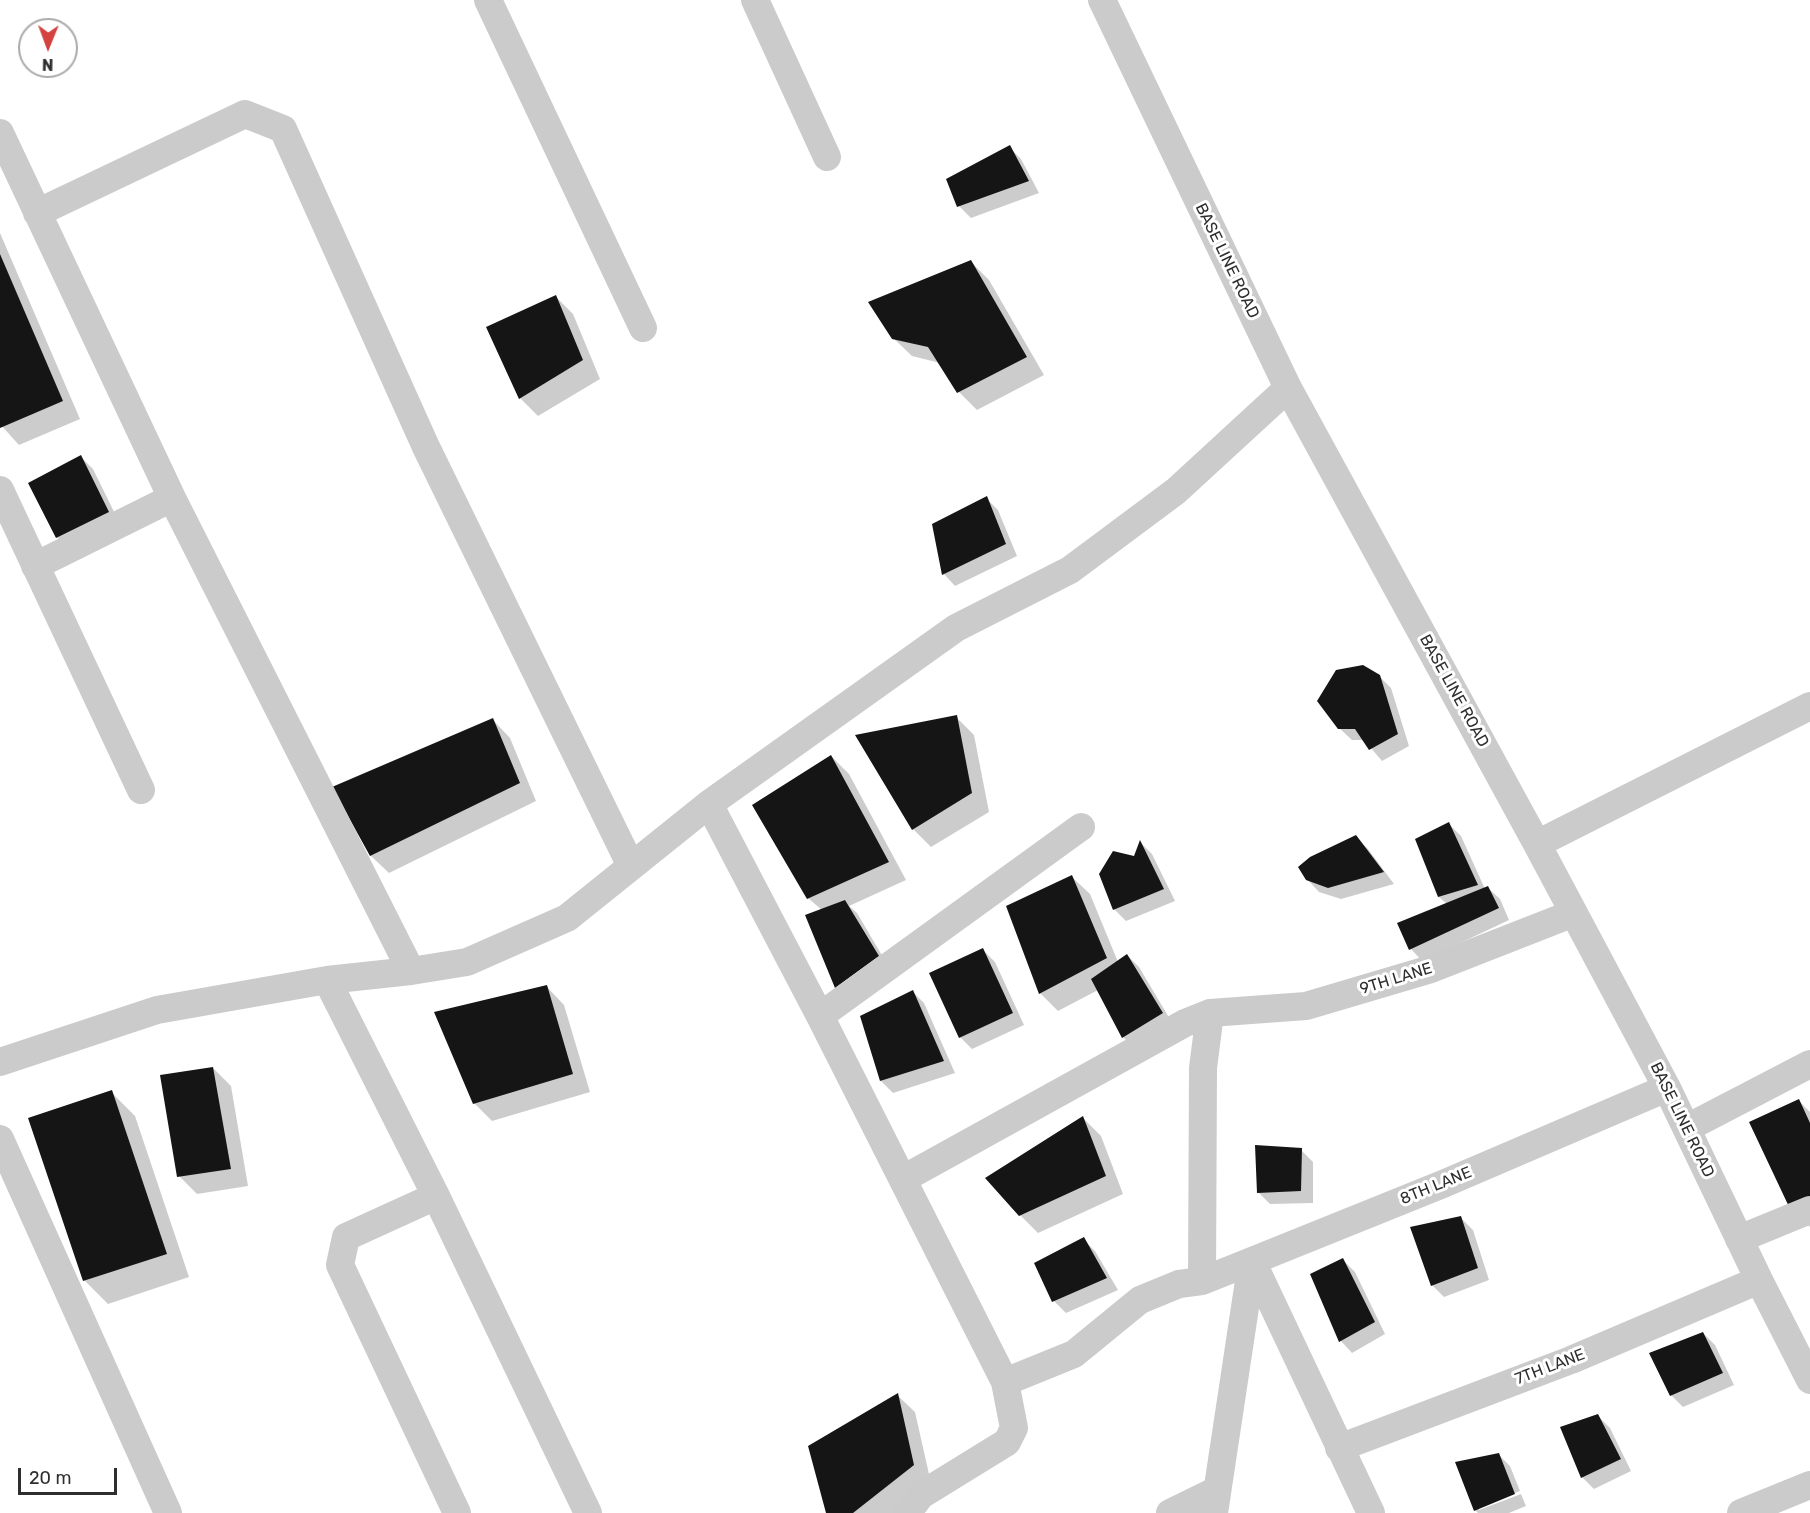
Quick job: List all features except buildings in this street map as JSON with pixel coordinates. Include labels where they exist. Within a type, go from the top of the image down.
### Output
[{"type":"street","points":[[488,0],[643,328]]},
{"type":"street","points":[[755,0],[827,157]]},
{"type":"street","name":"BASE LINE ROAD","points":[[1102,0],[1288,388],[1537,844],[1667,1088],[1759,1280],[1810,1379]]},
{"type":"street","points":[[38,213],[245,114],[283,129],[426,447],[631,866]]},
{"type":"street","points":[[0,133],[172,498],[411,972]]},
{"type":"street","points":[[0,1062],[157,1010],[327,980],[411,972],[467,962],[567,918],[709,804],[956,628],[1070,570],[1176,491],[1288,388]]},
{"type":"street","points":[[0,490],[141,790]]},
{"type":"street","points":[[34,566],[172,498]]},
{"type":"street","points":[[1537,844],[1810,706]]},
{"type":"street","points":[[709,804],[820,1016],[1005,1382],[1014,1428],[1006,1442],[921,1495],[907,1513]]},
{"type":"street","points":[[820,1016],[1082,827]]},
{"type":"street","name":"9TH LANE","points":[[903,1179],[1185,1023],[1210,1013],[1306,1006],[1431,969],[1574,913]]},
{"type":"street","points":[[327,980],[436,1196],[588,1513]]},
{"type":"street","points":[[1202,1281],[1203,1068],[1210,1013]]},
{"type":"street","points":[[1687,1128],[1810,1064]]},
{"type":"street","name":"8TH LANE","points":[[1005,1382],[1074,1354],[1140,1300],[1179,1284],[1202,1281],[1252,1261],[1443,1184],[1667,1088]]},
{"type":"street","points":[[0,1138],[168,1513]]},
{"type":"street","points":[[436,1196],[346,1237],[340,1265],[458,1513]]},
{"type":"street","points":[[1739,1239],[1810,1210]]},
{"type":"street","points":[[1252,1261],[1371,1513]]},
{"type":"street","points":[[1170,1513],[1215,1502],[1252,1261]]},
{"type":"street","name":"7TH LANE","points":[[1339,1448],[1571,1360],[1759,1280]]},
{"type":"street","points":[[1741,1513],[1810,1485]]}]
